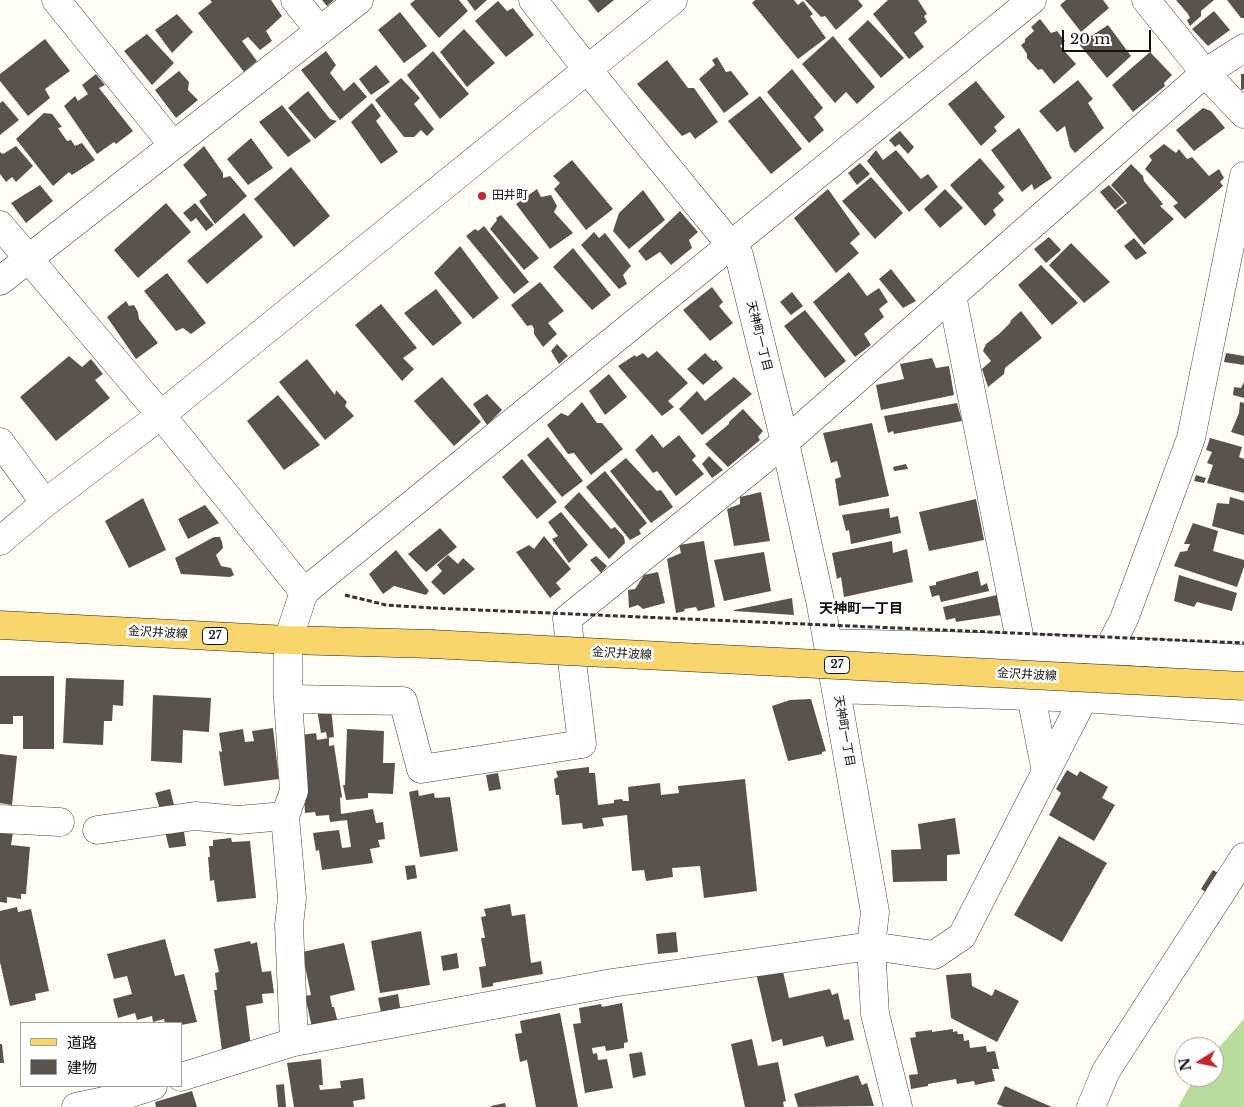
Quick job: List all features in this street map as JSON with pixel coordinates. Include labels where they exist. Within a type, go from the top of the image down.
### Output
[{"type":"main road","name":"金沢井波線","points":[[0,625],[288,640],[431,644],[1244,686]]},
{"type":"street","points":[[56,0],[173,145]]},
{"type":"street","points":[[295,0],[320,31]]},
{"type":"street","points":[[0,281],[359,0]]},
{"type":"street","name":"天神町一丁目","points":[[533,0],[739,255],[785,442],[821,605],[875,912],[871,946],[874,1014],[898,1107]]},
{"type":"street","points":[[0,541],[46,503],[161,415],[673,0]]},
{"type":"street","points":[[294,1042],[289,925],[292,898],[285,816],[294,790],[288,699],[288,640],[304,592],[1032,0]]},
{"type":"street","points":[[1146,0],[1205,73],[1244,114]]},
{"type":"street","points":[[288,699],[403,701],[420,769],[582,744],[567,619],[785,442],[1205,73],[1244,48]]},
{"type":"street","points":[[182,1077],[294,1042],[612,983],[871,946],[934,955],[962,936],[1124,618],[1191,438],[1244,176]]},
{"type":"street","points":[[0,224],[161,415],[304,592]]},
{"type":"street","points":[[952,295],[1046,772]]},
{"type":"street","points":[[0,442],[46,503]]},
{"type":"street","points":[[828,643],[1108,650],[1244,659]]},
{"type":"street","points":[[836,689],[1084,698],[1244,710]]},
{"type":"street","points":[[97,830],[195,816],[238,820],[285,816]]},
{"type":"street","points":[[0,819],[60,822]]},
{"type":"street","points":[[1091,1107],[1106,1071],[1244,857]]},
{"type":"street","points":[[76,1107],[109,1100],[151,1087]]},
{"type":"path","points":[[340,594],[386,605],[433,608],[1244,644]]},
{"type":"green space","points":[[1244,1019],[1244,1107],[1178,1107],[1189,1087],[1224,1087],[1224,1042]]},
{"type":"building","points":[[210,0],[271,0],[282,16],[266,31],[272,41],[260,50],[248,37],[242,41],[257,61],[244,72],[198,13],[212,2]]},
{"type":"building","points":[[322,0],[334,0],[327,6]]},
{"type":"building","points":[[415,0],[459,0],[468,11],[439,38],[410,4]]},
{"type":"building","points":[[467,0],[487,0],[475,11]]},
{"type":"building","points":[[588,0],[614,0],[598,13]]},
{"type":"building","points":[[755,0],[794,0],[798,5],[803,1],[813,14],[810,16],[826,38],[798,59],[752,3]]},
{"type":"building","points":[[805,0],[858,0],[863,6],[836,30],[825,16],[821,17]]},
{"type":"building","points":[[888,0],[918,0],[927,14],[924,16],[927,22],[914,33],[924,47],[909,59],[873,14]]},
{"type":"building","points":[[1066,0],[1103,0],[1109,8],[1081,32],[1060,5]]},
{"type":"building","points":[[1176,0],[1214,0],[1201,11],[1201,16],[1190,26],[1187,20],[1190,18],[1188,14]]},
{"type":"building","points":[[1227,0],[1244,0],[1244,18],[1241,18]]},
{"type":"building","points":[[498,1],[507,11],[513,8],[534,35],[506,57],[475,21]]},
{"type":"building","points":[[1214,11],[1230,30],[1208,46],[1192,29]]},
{"type":"building","points":[[400,12],[427,46],[404,63],[378,30]]},
{"type":"building","points":[[177,14],[193,32],[172,53],[155,30]]},
{"type":"building","points":[[1040,19],[1051,33],[1057,31],[1065,41],[1060,46],[1076,64],[1054,84],[1042,69],[1038,70],[1027,58],[1027,54],[1021,45],[1034,31],[1031,27]]},
{"type":"building","points":[[868,20],[904,58],[881,78],[848,39]]},
{"type":"building","points":[[1108,25],[1131,56],[1107,78],[1079,44]]},
{"type":"building","points":[[464,29],[495,63],[467,87],[440,52]]},
{"type":"building","points":[[147,34],[174,63],[152,85],[124,51]]},
{"type":"building","points":[[833,36],[875,87],[857,104],[846,92],[835,103],[802,64]]},
{"type":"building","points":[[45,39],[70,71],[45,89],[50,98],[28,116],[0,81],[0,74]]},
{"type":"building","points":[[326,51],[336,65],[330,73],[344,91],[354,82],[367,97],[340,120],[301,70]]},
{"type":"building","points":[[433,51],[469,94],[440,119],[407,75]]},
{"type":"building","points":[[1150,52],[1172,75],[1164,83],[1165,86],[1133,112],[1112,85]]},
{"type":"building","points":[[717,57],[726,72],[731,71],[749,94],[724,113],[699,79],[715,65],[712,60]]},
{"type":"building","points":[[667,60],[688,88],[694,88],[718,122],[695,139],[690,132],[682,136],[637,84]]},
{"type":"building","points":[[376,65],[390,82],[371,95],[359,79]]},
{"type":"building","points":[[792,69],[823,108],[814,117],[824,130],[809,143],[767,92]]},
{"type":"building","points":[[179,71],[189,82],[188,90],[198,100],[176,118],[155,90]]},
{"type":"building","points":[[96,74],[105,85],[99,88],[133,131],[116,144],[114,142],[97,154],[64,106],[75,96],[78,101],[88,94],[82,85]]},
{"type":"building","points":[[1241,74],[1244,74],[1244,89],[1241,90]]},
{"type":"building","points":[[401,78],[420,98],[414,104],[434,129],[427,136],[421,130],[414,137],[404,137],[375,100]]},
{"type":"building","points":[[1078,80],[1093,99],[1088,103],[1104,128],[1075,153],[1070,147],[1065,126],[1057,132],[1039,111]]},
{"type":"building","points":[[976,81],[1005,117],[994,127],[997,131],[981,146],[948,104]]},
{"type":"building","points":[[308,91],[330,119],[337,121],[315,139],[288,108]]},
{"type":"building","points":[[760,96],[802,149],[771,174],[728,121]]},
{"type":"building","points":[[3,101],[19,120],[0,135],[0,103]]},
{"type":"building","points":[[372,103],[381,116],[376,121],[398,152],[381,164],[351,122]]},
{"type":"building","points":[[282,105],[311,141],[288,157],[259,122]]},
{"type":"building","points":[[1203,108],[1211,111],[1225,128],[1194,151],[1176,130]]},
{"type":"building","points":[[44,113],[52,114],[62,127],[58,128],[67,141],[71,140],[75,146],[82,143],[95,160],[72,175],[69,172],[53,186],[16,139]]},
{"type":"building","points":[[1019,128],[1052,178],[1034,190],[1032,184],[1022,192],[991,150]]},
{"type":"building","points":[[900,131],[914,147],[908,154],[899,144],[895,147],[889,140]]},
{"type":"building","points":[[251,138],[273,168],[248,185],[227,159]]},
{"type":"building","points":[[1164,144],[1176,153],[1179,149],[1187,159],[1192,157],[1209,176],[1219,169],[1224,178],[1220,182],[1223,186],[1185,219],[1173,206],[1178,203],[1145,169],[1152,160],[1149,156]]},
{"type":"building","points":[[16,146],[33,166],[16,182],[12,177],[6,182],[0,174],[0,152],[3,154]]},
{"type":"building","points":[[204,146],[223,173],[223,178],[230,176],[247,196],[215,224],[199,201],[207,195],[183,165]]},
{"type":"building","points":[[876,150],[883,160],[896,150],[921,179],[928,174],[938,187],[909,212],[867,161]]},
{"type":"building","points":[[980,158],[1005,187],[998,193],[1004,200],[993,210],[996,215],[985,226],[950,185]]},
{"type":"building","points":[[572,160],[613,209],[586,230],[554,189],[560,183],[553,176]]},
{"type":"building","points":[[860,163],[870,174],[857,185],[848,173]]},
{"type":"building","points":[[1131,164],[1143,176],[1144,181],[1163,204],[1160,206],[1174,219],[1144,245],[1116,211],[1127,203],[1111,185]]},
{"type":"building","points":[[291,167],[330,216],[294,247],[254,199]]},
{"type":"building","points":[[871,177],[903,213],[875,239],[842,201]]},
{"type":"building","points":[[40,185],[53,201],[26,223],[11,203]]},
{"type":"building","points":[[1109,185],[1125,202],[1115,210],[1100,192]]},
{"type":"building","points":[[537,189],[541,197],[551,195],[557,206],[554,212],[573,233],[550,249],[516,204]]},
{"type":"building","points":[[828,189],[860,234],[850,243],[859,253],[836,273],[794,218]]},
{"type":"building","points":[[945,189],[963,208],[940,228],[924,209]]},
{"type":"building","points":[[643,190],[665,220],[629,249],[613,231],[619,213]]},
{"type":"building","points":[[166,203],[191,232],[138,278],[114,250]]},
{"type":"building","points":[[195,203],[214,225],[206,231],[196,218],[191,222],[183,213]]},
{"type":"building","points":[[680,211],[698,232],[689,240],[692,248],[671,265],[660,252],[646,261],[638,251]]},
{"type":"building","points":[[244,213],[263,237],[207,284],[187,261]]},
{"type":"building","points":[[501,215],[539,258],[524,270],[490,229],[497,220],[496,218]]},
{"type":"building","points":[[484,226],[529,282],[514,294],[466,236],[475,229],[478,231]]},
{"type":"building","points":[[594,232],[599,238],[605,233],[631,266],[623,275],[627,284],[619,289],[581,245]]},
{"type":"building","points":[[1049,237],[1061,250],[1046,263],[1034,249]]},
{"type":"building","points":[[1134,238],[1147,253],[1136,260],[1124,246]]},
{"type":"building","points":[[1071,243],[1110,282],[1084,303],[1049,265]]},
{"type":"building","points":[[460,246],[499,298],[473,319],[434,273]]},
{"type":"building","points":[[573,248],[611,295],[592,310],[553,267]]},
{"type":"building","points":[[1041,265],[1078,303],[1052,325],[1018,285]]},
{"type":"building","points":[[891,269],[916,301],[903,308],[879,279]]},
{"type":"building","points":[[849,272],[867,296],[879,288],[888,302],[879,309],[884,317],[864,334],[871,345],[855,357],[813,302]]},
{"type":"building","points":[[167,273],[206,323],[191,334],[183,328],[176,331],[144,291]]},
{"type":"building","points":[[540,282],[564,311],[548,323],[557,334],[543,347],[534,334],[532,325],[527,326],[511,305]]},
{"type":"building","points":[[712,287],[723,302],[719,306],[733,323],[710,341],[683,310]]},
{"type":"building","points":[[436,289],[462,323],[433,346],[404,313]]},
{"type":"building","points":[[792,292],[803,306],[791,315],[780,302]]},
{"type":"building","points":[[126,301],[129,306],[134,305],[139,319],[158,343],[136,359],[107,317]]},
{"type":"building","points":[[381,304],[417,348],[403,358],[414,369],[402,381],[355,325]]},
{"type":"building","points":[[805,310],[846,361],[825,378],[784,326]]},
{"type":"building","points":[[1021,311],[1042,338],[1005,368],[1004,374],[988,387],[982,369],[991,361],[983,351],[986,344],[999,334]]},
{"type":"building","points":[[557,344],[568,356],[559,364],[551,351]]},
{"type":"building","points":[[657,351],[688,383],[668,401],[674,407],[662,416],[618,366],[635,355],[636,357],[643,353],[648,358]]},
{"type":"building","points":[[705,353],[713,361],[716,360],[723,368],[703,385],[687,369]]},
{"type":"building","points":[[1226,353],[1244,356],[1244,365],[1224,362]]},
{"type":"building","points":[[69,356],[82,367],[91,359],[103,374],[95,380],[110,398],[56,441],[20,397]]},
{"type":"building","points":[[932,358],[936,368],[949,366],[954,395],[881,410],[876,385],[904,379],[900,364]]},
{"type":"building","points":[[307,359],[335,395],[336,390],[347,402],[345,406],[354,416],[325,440],[279,382]]},
{"type":"building","points":[[609,374],[627,397],[605,415],[589,391]]},
{"type":"building","points":[[442,377],[481,422],[454,446],[414,401]]},
{"type":"building","points":[[734,377],[752,394],[702,435],[679,409],[697,391],[705,401]]},
{"type":"building","points":[[1244,382],[1244,398],[1233,395],[1234,387],[1241,388]]},
{"type":"building","points":[[487,394],[502,410],[487,425],[473,404]]},
{"type":"building","points":[[278,395],[320,445],[284,470],[247,421]]},
{"type":"building","points":[[582,402],[597,423],[602,423],[623,449],[591,475],[574,453],[568,454],[547,425],[561,413],[568,416]]},
{"type":"building","points":[[1240,402],[1244,403],[1244,436],[1231,432],[1239,413]]},
{"type":"building","points":[[957,403],[962,421],[894,434],[893,431],[888,433],[884,416]]},
{"type":"building","points":[[743,409],[763,431],[758,437],[760,440],[728,467],[705,444],[729,424]]},
{"type":"building","points":[[872,423],[889,496],[839,506],[835,479],[841,477],[837,461],[831,463],[823,433]]},
{"type":"building","points":[[652,434],[663,448],[679,435],[696,456],[692,460],[704,474],[676,496],[657,471],[653,473],[635,450]]},
{"type":"building","points":[[548,437],[583,481],[562,497],[527,455]]},
{"type":"building","points":[[1210,438],[1242,447],[1239,457],[1244,459],[1244,493],[1207,483],[1213,465],[1207,463],[1212,452],[1206,450]]},
{"type":"building","points":[[709,456],[723,470],[712,478],[702,464]]},
{"type":"building","points":[[626,458],[657,491],[661,490],[673,507],[651,523],[610,471]]},
{"type":"building","points":[[522,459],[557,502],[537,519],[502,477]]},
{"type":"building","points":[[906,464],[908,469],[894,471],[893,467]]},
{"type":"building","points":[[605,471],[647,523],[639,530],[641,534],[630,540],[586,487]]},
{"type":"building","points":[[1196,475],[1206,478],[1204,483],[1194,481]]},
{"type":"building","points":[[579,492],[611,529],[615,527],[624,537],[625,543],[609,559],[564,507]]},
{"type":"building","points":[[761,492],[770,541],[734,546],[727,509],[740,504],[740,497]]},
{"type":"building","points":[[1230,497],[1244,501],[1244,535],[1212,526],[1217,503],[1229,504]]},
{"type":"building","points":[[143,498],[166,550],[129,568],[105,521]]},
{"type":"building","points":[[976,499],[984,540],[929,551],[919,512]]},
{"type":"building","points":[[205,505],[219,523],[188,539],[178,519]]},
{"type":"building","points":[[889,508],[890,518],[898,516],[901,533],[851,544],[849,530],[846,531],[842,515]]},
{"type":"building","points":[[561,512],[588,545],[569,563],[552,539],[558,536],[548,522]]},
{"type":"building","points":[[1193,523],[1218,531],[1213,551],[1244,560],[1244,567],[1237,587],[1174,566],[1180,552],[1187,551],[1190,544],[1184,544]]},
{"type":"building","points":[[440,528],[457,547],[426,572],[408,554]]},
{"type":"building","points":[[544,536],[571,569],[556,583],[561,589],[550,598],[516,552],[529,545],[534,549]]},
{"type":"building","points":[[214,537],[220,537],[222,542],[223,548],[216,555],[221,566],[231,568],[234,575],[230,577],[181,574],[175,558]]},
{"type":"building","points":[[704,541],[715,607],[698,611],[696,607],[684,609],[685,611],[676,613],[667,559],[681,553],[679,545]]},
{"type":"building","points":[[892,541],[893,553],[907,549],[913,582],[844,597],[841,577],[837,579],[832,553]]},
{"type":"building","points":[[396,550],[429,591],[426,595],[394,586],[383,594],[369,574]]},
{"type":"building","points":[[764,552],[771,591],[724,601],[714,560]]},
{"type":"building","points":[[448,555],[458,564],[463,558],[475,569],[444,595],[431,582],[442,571],[437,565]]},
{"type":"building","points":[[596,556],[607,566],[601,573],[590,560]]},
{"type":"building","points":[[978,571],[981,586],[987,583],[989,591],[941,602],[939,595],[932,597],[929,586],[936,585],[936,582]]},
{"type":"building","points":[[658,572],[665,603],[643,609],[638,605],[629,608],[628,590],[635,589],[644,575]]},
{"type":"building","points":[[1179,575],[1237,593],[1232,611],[1197,602],[1194,607],[1174,601]]},
{"type":"building","points":[[997,595],[1001,615],[956,622],[955,618],[946,620],[943,607]]},
{"type":"building","points":[[792,598],[794,615],[734,611],[734,610]]},
{"type":"building","points":[[0,676],[54,676],[54,749],[23,749],[23,716],[13,716],[13,724],[0,724]]},
{"type":"building","points":[[66,678],[124,680],[123,706],[113,705],[112,721],[104,721],[103,745],[63,743]]},
{"type":"building","points":[[153,695],[211,698],[209,732],[183,730],[182,763],[151,761]]},
{"type":"building","points":[[811,699],[826,751],[822,752],[822,754],[788,761],[772,706],[790,700]]},
{"type":"building","points":[[331,707],[334,737],[327,738],[326,732],[321,733],[317,709]]},
{"type":"building","points":[[273,728],[279,779],[224,786],[219,751],[222,752],[219,733],[243,729],[245,742],[254,741],[252,731]]},
{"type":"building","points":[[347,729],[384,731],[383,763],[395,763],[393,794],[368,793],[368,798],[346,800],[343,785],[345,785]]},
{"type":"building","points":[[316,733],[317,740],[329,738],[329,746],[334,745],[342,797],[340,798],[341,814],[373,809],[376,823],[383,822],[385,839],[378,840],[380,847],[370,849],[373,863],[322,870],[319,850],[316,851],[313,833],[339,830],[342,848],[351,847],[347,820],[330,822],[329,815],[316,816],[315,812],[305,813],[301,735]]},
{"type":"building","points":[[0,754],[17,756],[12,805],[0,803]]},
{"type":"building","points":[[589,767],[589,773],[595,773],[598,805],[614,803],[614,800],[622,799],[623,801],[629,801],[628,787],[660,783],[661,795],[679,793],[678,786],[745,779],[757,891],[704,898],[700,866],[672,868],[673,877],[646,881],[644,870],[632,871],[627,815],[602,818],[604,826],[583,829],[582,823],[562,825],[559,795],[556,795],[554,779],[558,777],[556,771]]},
{"type":"building","points":[[1067,770],[1077,776],[1080,771],[1108,787],[1102,798],[1115,805],[1094,841],[1049,815],[1061,793],[1056,789]]},
{"type":"building","points":[[498,773],[501,789],[489,791],[486,775]]},
{"type":"building","points":[[170,789],[174,805],[160,809],[155,793]]},
{"type":"building","points":[[418,790],[419,796],[434,793],[435,798],[450,797],[458,851],[420,857],[409,792]]},
{"type":"building","points":[[955,818],[960,854],[947,855],[947,881],[893,882],[891,850],[921,849],[918,824]]},
{"type":"building","points":[[183,824],[186,846],[169,848],[164,827]]},
{"type":"building","points":[[0,830],[13,832],[11,845],[30,847],[26,894],[21,894],[21,899],[7,897],[7,903],[0,902]]},
{"type":"building","points":[[1059,836],[1107,863],[1062,942],[1014,915]]},
{"type":"building","points":[[231,838],[232,842],[250,841],[256,898],[217,902],[214,880],[210,881],[209,846],[213,846],[213,840]]},
{"type":"building","points":[[415,865],[417,878],[407,880],[405,866]]},
{"type":"building","points":[[1213,870],[1223,876],[1211,896],[1201,889]]},
{"type":"building","points":[[510,904],[512,916],[525,914],[531,963],[541,961],[543,974],[493,983],[493,986],[482,988],[479,967],[486,966],[481,938],[485,938],[481,917],[486,916],[484,909]]},
{"type":"building","points":[[17,907],[18,912],[31,909],[49,991],[35,994],[36,1000],[10,1006],[0,962],[0,911]]},
{"type":"building","points":[[421,931],[430,985],[380,993],[371,941]]},
{"type":"building","points":[[676,932],[678,952],[658,954],[656,934]]},
{"type":"building","points":[[165,939],[175,976],[184,974],[197,1022],[182,1025],[182,1022],[165,1022],[164,1019],[153,1022],[152,1016],[137,1020],[135,1013],[118,1018],[113,999],[132,994],[127,976],[114,979],[107,954]]},
{"type":"building","points":[[250,941],[251,944],[257,942],[262,972],[271,971],[274,993],[262,994],[263,1003],[246,1006],[251,1047],[222,1051],[214,990],[217,990],[215,973],[219,972],[214,949]]},
{"type":"building","points":[[344,943],[355,990],[330,996],[339,1027],[313,1032],[305,996],[311,995],[302,952]]},
{"type":"building","points":[[457,953],[459,968],[443,971],[441,956]]},
{"type":"building","points":[[782,967],[789,998],[830,989],[832,995],[838,993],[844,1020],[849,1019],[854,1040],[826,1047],[823,1036],[783,1046],[782,1039],[772,1042],[756,973]]},
{"type":"building","points":[[971,973],[972,986],[992,996],[995,989],[1019,1001],[997,1042],[951,1018],[946,975]]},
{"type":"building","points":[[398,994],[401,1013],[382,1017],[378,998]]},
{"type":"building","points":[[622,1003],[628,1042],[624,1043],[624,1048],[606,1051],[605,1046],[592,1048],[593,1054],[597,1053],[598,1060],[607,1059],[613,1088],[585,1093],[573,1024],[581,1023],[579,1008],[601,1004],[602,1007]]},
{"type":"building","points":[[560,1013],[578,1107],[536,1107],[527,1060],[520,1062],[515,1034],[522,1033],[520,1021]]},
{"type":"building","points":[[953,1029],[953,1032],[957,1031],[958,1034],[963,1034],[964,1041],[969,1040],[970,1048],[986,1046],[987,1052],[995,1051],[999,1069],[992,1069],[995,1081],[975,1085],[974,1081],[957,1084],[956,1079],[911,1089],[909,1075],[918,1074],[910,1038],[916,1037],[915,1032]]},
{"type":"building","points":[[752,1039],[758,1066],[778,1062],[786,1101],[783,1102],[784,1107],[745,1107],[731,1044]]},
{"type":"building","points":[[0,1044],[2,1044],[4,1063],[0,1063]]},
{"type":"building","points":[[642,1052],[646,1075],[633,1078],[629,1054]]},
{"type":"building","points":[[321,1059],[323,1085],[319,1085],[320,1090],[341,1088],[340,1081],[363,1078],[365,1099],[353,1101],[354,1107],[294,1107],[287,1063]]},
{"type":"building","points":[[858,1075],[862,1085],[867,1083],[874,1106],[798,1107],[794,1094]]},
{"type":"building","points":[[284,1084],[286,1107],[278,1107],[276,1085]]},
{"type":"building","points":[[1005,1086],[1052,1107],[1004,1107],[997,1104]]},
{"type":"building","points":[[192,1091],[197,1107],[156,1107],[155,1102]]},
{"type":"building","points":[[505,1103],[506,1107],[491,1107],[491,1106]]},
{"type":"place","name":"田井町","points":[[482,196]]},
{"type":"district","name":"天神町一丁目","points":[[861,609]]}]
